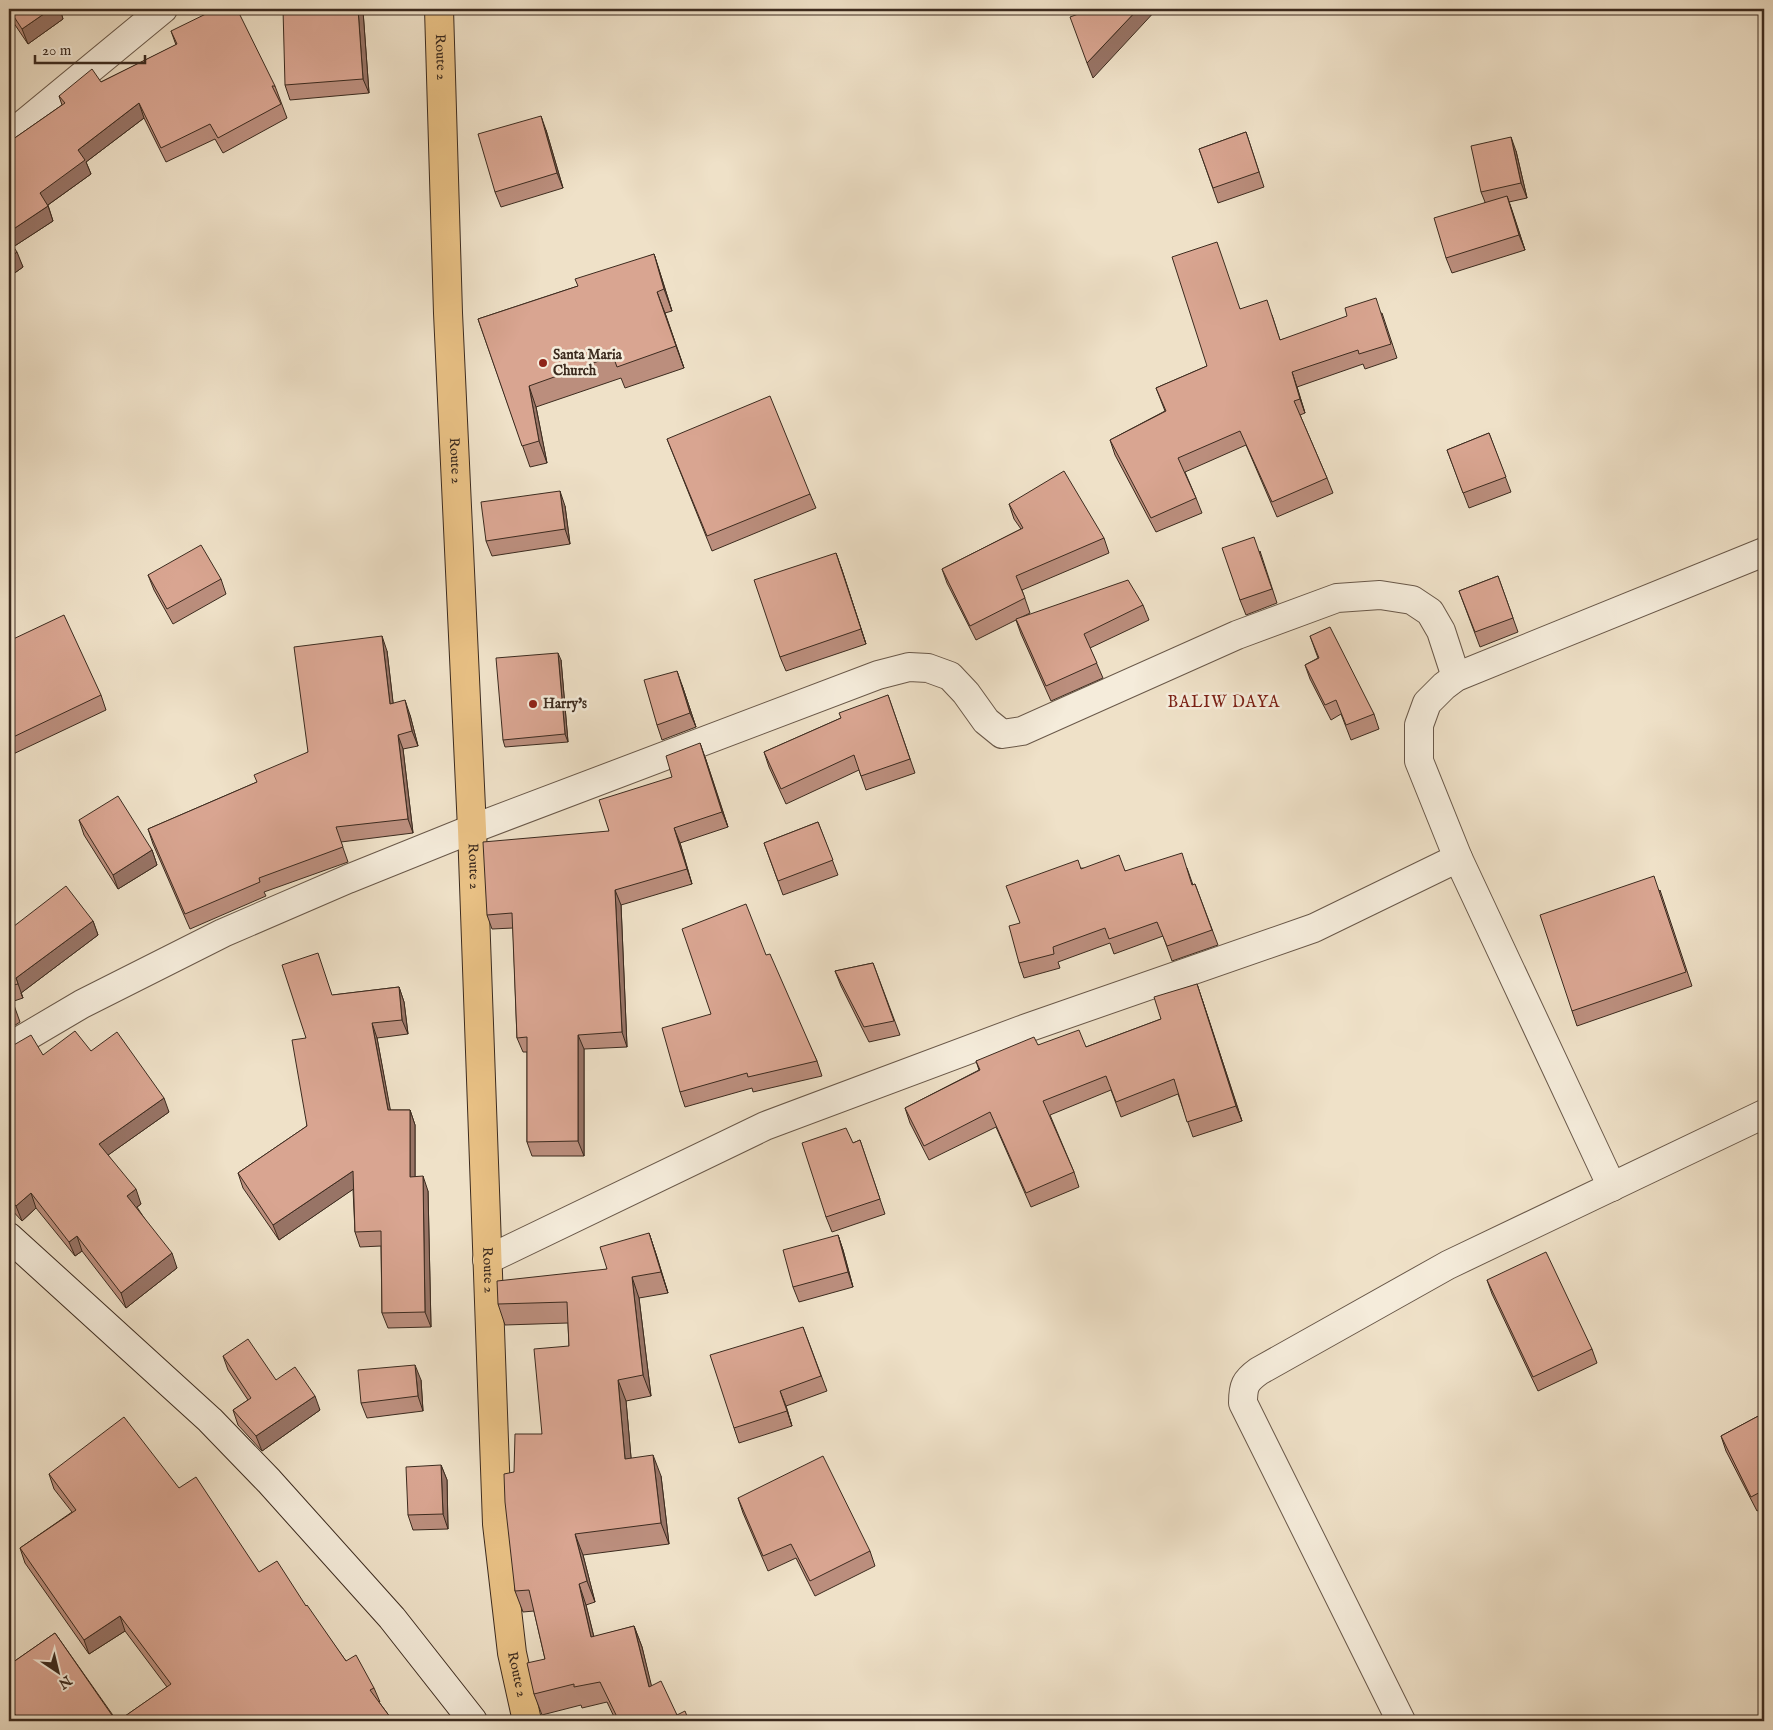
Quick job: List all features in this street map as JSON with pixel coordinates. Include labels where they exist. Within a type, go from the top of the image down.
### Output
[{"type":"highway","name":"Route 2","points":[[439,9],[448,313],[472,829],[497,1524],[512,1653],[527,1721]]},
{"type":"street","points":[[9,136],[162,9]]},
{"type":"street","points":[[1612,1187],[1458,858],[1419,761],[1419,725],[1427,703],[1456,677],[1764,552]]},
{"type":"street","points":[[9,1048],[82,1004],[223,933],[348,879],[472,829],[878,675],[909,667],[928,668],[950,676],[966,693],[986,722],[1002,734],[1022,731],[1237,635],[1337,598],[1380,595],[1412,600],[1430,612],[1441,631],[1456,677]]},
{"type":"street","points":[[487,1260],[765,1126],[1024,1030],[1314,928],[1458,858]]},
{"type":"street","points":[[1401,1721],[1242,1403],[1243,1388],[1249,1378],[1258,1371],[1448,1265],[1764,1114]]},
{"type":"street","points":[[9,1237],[210,1420],[392,1618],[473,1721]]},
{"type":"building","points":[[9,9],[51,9],[22,29]]},
{"type":"building","points":[[216,9],[237,9],[275,86],[272,86],[281,104],[218,138],[210,124],[161,148],[139,103],[78,150],[85,160],[40,193],[48,206],[9,232],[9,142],[65,103],[59,96],[92,69],[101,82],[177,44],[171,31]]},
{"type":"building","points":[[283,9],[358,9],[363,79],[285,85]]},
{"type":"building","points":[[1092,9],[1138,9],[1087,63],[1070,17]]},
{"type":"building","points":[[541,116],[557,173],[495,192],[478,134]]},
{"type":"building","points":[[1246,132],[1259,172],[1213,188],[1199,149]]},
{"type":"building","points":[[1511,137],[1521,183],[1481,192],[1471,146]]},
{"type":"building","points":[[1507,196],[1519,235],[1446,258],[1434,218]]},
{"type":"building","points":[[9,240],[17,252],[9,258]]},
{"type":"building","points":[[1217,242],[1240,309],[1267,300],[1280,340],[1347,316],[1345,308],[1376,298],[1391,344],[1359,354],[1358,350],[1292,372],[1300,399],[1294,401],[1327,478],[1272,502],[1240,431],[1178,458],[1196,498],[1151,518],[1110,440],[1166,411],[1156,388],[1207,366],[1172,257]]},
{"type":"building","points":[[654,254],[664,289],[657,292],[676,346],[617,367],[613,356],[529,386],[539,441],[522,446],[478,319],[578,286],[575,279]]},
{"type":"building","points":[[770,396],[810,494],[707,536],[667,439]]},
{"type":"building","points":[[1489,433],[1506,477],[1463,493],[1447,450]]},
{"type":"building","points":[[1064,471],[1104,538],[1016,576],[1025,598],[970,626],[942,569],[1023,528],[1009,504]]},
{"type":"building","points":[[560,491],[565,529],[486,541],[481,502]]},
{"type":"building","points":[[1254,537],[1272,589],[1240,600],[1222,548]]},
{"type":"building","points":[[201,545],[221,579],[167,609],[148,575]]},
{"type":"building","points":[[836,553],[861,629],[780,657],[754,580]]},
{"type":"building","points":[[1498,576],[1513,618],[1475,632],[1459,591]]},
{"type":"building","points":[[1128,580],[1143,605],[1084,634],[1097,663],[1046,686],[1016,619]]},
{"type":"building","points":[[64,615],[101,695],[9,739],[9,641]]},
{"type":"building","points":[[1330,627],[1374,714],[1346,725],[1336,700],[1325,705],[1305,665],[1319,658],[1310,636]]},
{"type":"building","points":[[382,636],[390,704],[405,700],[412,731],[398,735],[408,819],[336,827],[343,847],[259,878],[260,882],[185,914],[148,829],[257,782],[254,775],[308,752],[294,647]]},
{"type":"building","name":"Harry's","points":[[558,653],[565,734],[503,740],[496,658]]},
{"type":"building","points":[[677,671],[690,713],[657,725],[644,680]]},
{"type":"building","points":[[888,695],[910,759],[861,776],[854,755],[781,789],[764,752],[841,718],[839,713]]},
{"type":"building","points":[[700,743],[722,812],[674,828],[687,869],[615,890],[622,1032],[578,1035],[578,1141],[527,1142],[527,1037],[517,1038],[512,913],[487,915],[483,842],[609,831],[599,800],[672,777],[666,756]]},
{"type":"building","points":[[118,796],[152,850],[113,875],[79,820]]},
{"type":"building","points":[[818,822],[833,860],[778,881],[764,843]]},
{"type":"building","points":[[1182,853],[1192,885],[1195,884],[1212,930],[1167,946],[1157,922],[1109,939],[1105,928],[1053,947],[1054,954],[1019,963],[1009,926],[1020,923],[1006,886],[1078,860],[1081,869],[1119,855],[1125,871]]},
{"type":"building","points":[[1654,876],[1686,972],[1572,1011],[1540,915]]},
{"type":"building","points":[[66,886],[93,921],[16,978],[18,984],[9,986],[9,930]]},
{"type":"building","points":[[746,904],[766,955],[770,954],[817,1061],[748,1077],[747,1073],[680,1092],[662,1028],[711,1014],[682,929]]},
{"type":"building","points":[[318,953],[332,995],[399,987],[402,1020],[372,1023],[388,1110],[410,1110],[410,1177],[423,1176],[425,1312],[382,1313],[381,1231],[355,1232],[353,1171],[273,1225],[238,1173],[307,1126],[292,1040],[306,1038],[282,965]]},
{"type":"building","points":[[873,963],[894,1021],[864,1027],[835,971]]},
{"type":"building","points":[[1197,984],[1236,1106],[1187,1122],[1174,1079],[1116,1102],[1106,1076],[1043,1101],[1074,1172],[1026,1193],[990,1112],[924,1146],[905,1108],[980,1070],[976,1061],[1034,1037],[1038,1045],[1079,1030],[1086,1047],[1161,1019],[1154,997]]},
{"type":"building","points":[[9,998],[15,1008],[9,1011]]},
{"type":"building","points":[[75,1031],[91,1051],[117,1032],[164,1098],[99,1144],[136,1189],[127,1196],[172,1253],[121,1293],[77,1236],[69,1242],[31,1193],[16,1206],[9,1198],[9,1047],[31,1035],[43,1055]]},
{"type":"building","points":[[846,1128],[853,1143],[860,1140],[880,1199],[826,1217],[802,1143]]},
{"type":"building","points":[[649,1233],[661,1272],[632,1277],[643,1375],[618,1380],[625,1459],[653,1455],[661,1523],[575,1534],[587,1581],[579,1584],[591,1637],[634,1626],[649,1687],[661,1681],[677,1715],[685,1711],[689,1721],[619,1721],[600,1682],[574,1687],[574,1684],[534,1694],[527,1663],[545,1659],[529,1590],[515,1591],[505,1502],[504,1474],[514,1472],[515,1434],[542,1434],[534,1349],[569,1346],[567,1302],[498,1304],[497,1281],[607,1269],[600,1247]]},
{"type":"building","points":[[838,1235],[848,1272],[793,1287],[783,1250]]},
{"type":"building","points":[[1546,1252],[1592,1349],[1533,1377],[1487,1280]]},
{"type":"building","points":[[803,1327],[821,1376],[780,1391],[787,1411],[734,1428],[710,1355]]},
{"type":"building","points":[[248,1339],[276,1380],[295,1367],[315,1396],[256,1436],[233,1410],[251,1398],[223,1356]]},
{"type":"building","points":[[415,1365],[418,1396],[361,1403],[358,1370]]},
{"type":"building","points":[[1764,1413],[1764,1490],[1751,1497],[1721,1436]]},
{"type":"building","points":[[124,1417],[179,1488],[196,1477],[259,1572],[277,1561],[306,1606],[346,1661],[356,1655],[374,1688],[370,1690],[393,1721],[210,1721],[206,1716],[198,1721],[118,1721],[171,1684],[120,1616],[84,1640],[20,1548],[76,1510],[49,1474]]},
{"type":"building","points":[[823,1456],[870,1551],[810,1581],[791,1544],[763,1556],[738,1498]]},
{"type":"building","points":[[441,1465],[443,1514],[408,1515],[406,1467]]},
{"type":"building","points":[[55,1633],[116,1721],[20,1721],[9,1706],[9,1665]]},
{"type":"place","name":"Santa Maria Church","points":[[543,363]]},
{"type":"place","name":"Harry's","points":[[533,704]]},
{"type":"district","name":"BALIW DAYA","points":[[1224,703]]}]
